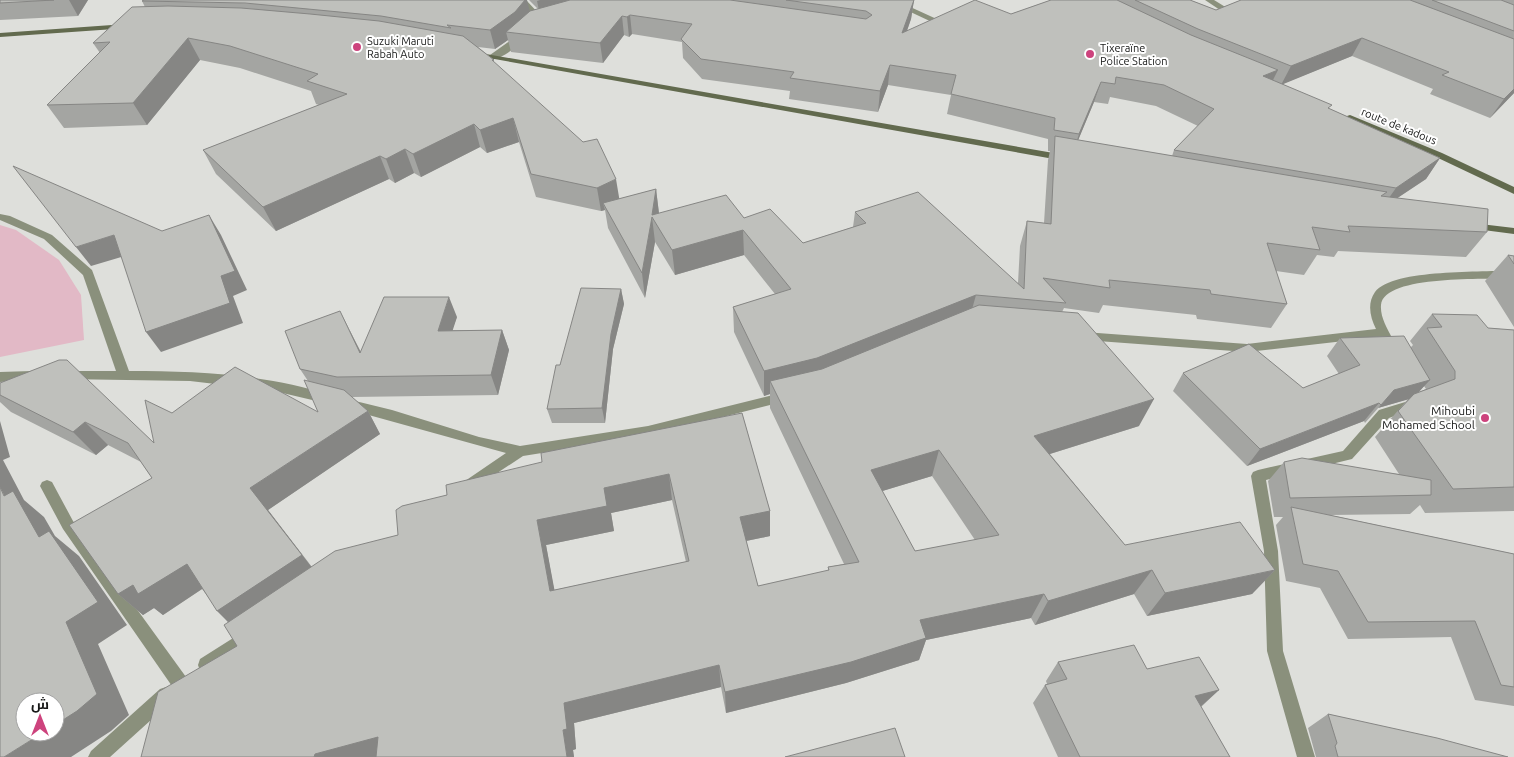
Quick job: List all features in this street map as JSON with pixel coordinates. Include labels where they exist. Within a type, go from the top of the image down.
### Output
[{"type":"main road","points":[[0,35],[136,25]]},
{"type":"main road","points":[[464,52],[1072,159]]},
{"type":"main road","name":"route de kadous","points":[[1340,114],[1439,155],[1514,192]]},
{"type":"main road","points":[[1464,226],[1514,231]]},
{"type":"street","points":[[494,57],[520,41],[532,27],[537,16],[522,0]]},
{"type":"street","points":[[889,0],[937,21]]},
{"type":"street","points":[[1209,0],[1223,8]]},
{"type":"street","points":[[532,27],[541,24]]},
{"type":"street","points":[[0,217],[48,237],[88,274],[124,376]]},
{"type":"street","points":[[1392,347],[1377,321],[1375,302],[1385,288],[1405,280],[1514,274]]},
{"type":"street","points":[[1073,336],[1248,348],[1382,332]]},
{"type":"street","points":[[0,377],[190,376],[274,386],[392,415],[479,442],[520,451],[648,431],[800,393]]},
{"type":"street","points":[[1306,757],[1275,651],[1271,551],[1258,476],[1347,456],[1384,414],[1424,400],[1419,393]]},
{"type":"street","points":[[455,495],[520,451]]},
{"type":"street","points":[[47,486],[68,525],[180,683]]},
{"type":"street","points":[[98,757],[180,683],[261,628]]},
{"type":"shaded area","points":[[0,225],[16,230],[59,260],[81,295],[84,340],[0,357]]},
{"type":"building","points":[[0,0],[54,0],[0,3]]},
{"type":"building","points":[[525,0],[515,12],[490,30],[447,25],[451,28],[381,16],[245,3],[142,1]]},
{"type":"building","points":[[570,0],[730,0],[866,19],[872,15],[866,11],[786,0],[914,0],[902,33],[975,0],[1011,14],[1051,0],[1117,0],[1191,35],[1278,70],[1263,76],[1332,105],[1328,108],[1440,158],[1396,188],[1174,150],[1214,109],[1164,85],[1116,77],[1115,84],[1101,82],[1079,134],[1054,130],[1055,118],[951,94],[956,75],[890,65],[880,91],[790,78],[794,72],[701,59],[681,39],[692,24],[630,15],[627,17],[622,16],[600,43],[506,32],[530,11]]},
{"type":"building","points":[[1135,0],[1190,0],[1216,10],[1241,0],[1410,0],[1514,39],[1514,89],[1504,99],[1442,75],[1449,72],[1362,38],[1291,66],[1198,29]]},
{"type":"building","points":[[1432,0],[1501,0],[1514,5],[1514,31]]},
{"type":"building","points":[[132,7],[241,8],[379,21],[463,36],[494,60],[492,60],[583,142],[597,139],[616,179],[597,188],[531,174],[513,118],[480,130],[474,124],[413,154],[405,149],[386,159],[380,156],[263,207],[203,150],[347,94],[307,81],[318,74],[230,46],[188,38],[133,103],[47,105],[110,42],[93,43]]},
{"type":"building","points":[[1055,136],[1387,192],[1381,196],[1488,209],[1487,232],[1348,226],[1350,232],[1312,227],[1320,250],[1267,243],[1287,304],[1211,294],[1210,290],[1109,280],[1110,288],[1043,278],[1066,303],[976,295],[817,358],[764,371],[733,307],[791,289],[743,230],[672,250],[652,217],[642,273],[603,203],[656,189],[652,215],[726,195],[744,218],[770,209],[803,243],[866,223],[855,212],[918,192],[1024,289],[1027,221],[1051,224]]},
{"type":"building","points":[[13,166],[162,231],[209,215],[235,271],[221,276],[230,303],[146,332],[114,235],[76,247]]},
{"type":"building","points":[[1508,255],[1514,256],[1514,264]]},
{"type":"building","points":[[581,288],[621,289],[611,334],[602,408],[547,409],[556,365],[560,365]]},
{"type":"building","points":[[384,297],[449,297],[438,331],[502,330],[491,375],[337,377],[300,369],[285,331],[340,311],[360,353]]},
{"type":"building","points":[[979,305],[1078,313],[1154,399],[1034,436],[1125,545],[1240,522],[1275,570],[1165,593],[1152,570],[1048,601],[1044,594],[920,620],[926,638],[851,662],[725,692],[719,665],[564,703],[567,729],[563,730],[567,757],[376,757],[378,737],[315,754],[314,757],[141,757],[158,692],[237,646],[224,625],[335,551],[398,535],[396,510],[402,506],[447,495],[446,485],[542,462],[541,453],[742,413],[770,511],[740,517],[758,586],[829,570],[828,567],[859,562],[770,381],[822,369]],"holes":[[[939,450],[999,535],[915,551],[871,470]],[[669,474],[689,561],[550,591],[537,520],[607,506],[604,488]]]},
{"type":"building","points":[[1432,314],[1477,315],[1488,328],[1514,330],[1514,487],[1453,489],[1398,411],[1414,394],[1455,379],[1455,371],[1427,328],[1442,327]]},
{"type":"building","points":[[1404,336],[1430,380],[1394,390],[1381,405],[1379,403],[1260,449],[1183,373],[1249,344],[1303,388],[1360,365],[1340,338]]},
{"type":"building","points":[[59,360],[67,360],[154,443],[145,400],[172,413],[235,367],[318,412],[304,380],[344,390],[368,411],[250,488],[302,555],[217,611],[187,564],[138,594],[133,585],[118,594],[69,525],[152,478],[128,443],[85,422],[73,432],[0,395],[0,383]]},
{"type":"building","points":[[1302,458],[1431,480],[1431,495],[1290,498],[1284,462]]},
{"type":"building","points":[[0,487],[4,496],[13,491],[39,537],[49,531],[98,602],[66,622],[97,694],[65,719],[65,692],[15,692],[15,742],[28,742],[4,757],[0,757]]},
{"type":"building","points":[[1291,507],[1514,554],[1514,687],[1501,685],[1475,621],[1368,622],[1338,571],[1303,564]]},
{"type":"building","points":[[1134,645],[1147,669],[1199,657],[1219,690],[1195,696],[1230,757],[1080,757],[1045,685],[1067,679],[1058,662]]},
{"type":"building","points":[[1328,714],[1437,738],[1508,757],[1338,757],[1335,746],[1337,743]]},
{"type":"building","points":[[895,728],[905,757],[785,757]]},
{"type":"place","name":"Suzuki Maruti Rabah Auto","points":[[357,47]]},
{"type":"place","name":"Tixeraïne Police Station","points":[[1090,54]]},
{"type":"place","name":"Mihoubi Mohamed School","points":[[1485,418]]}]
